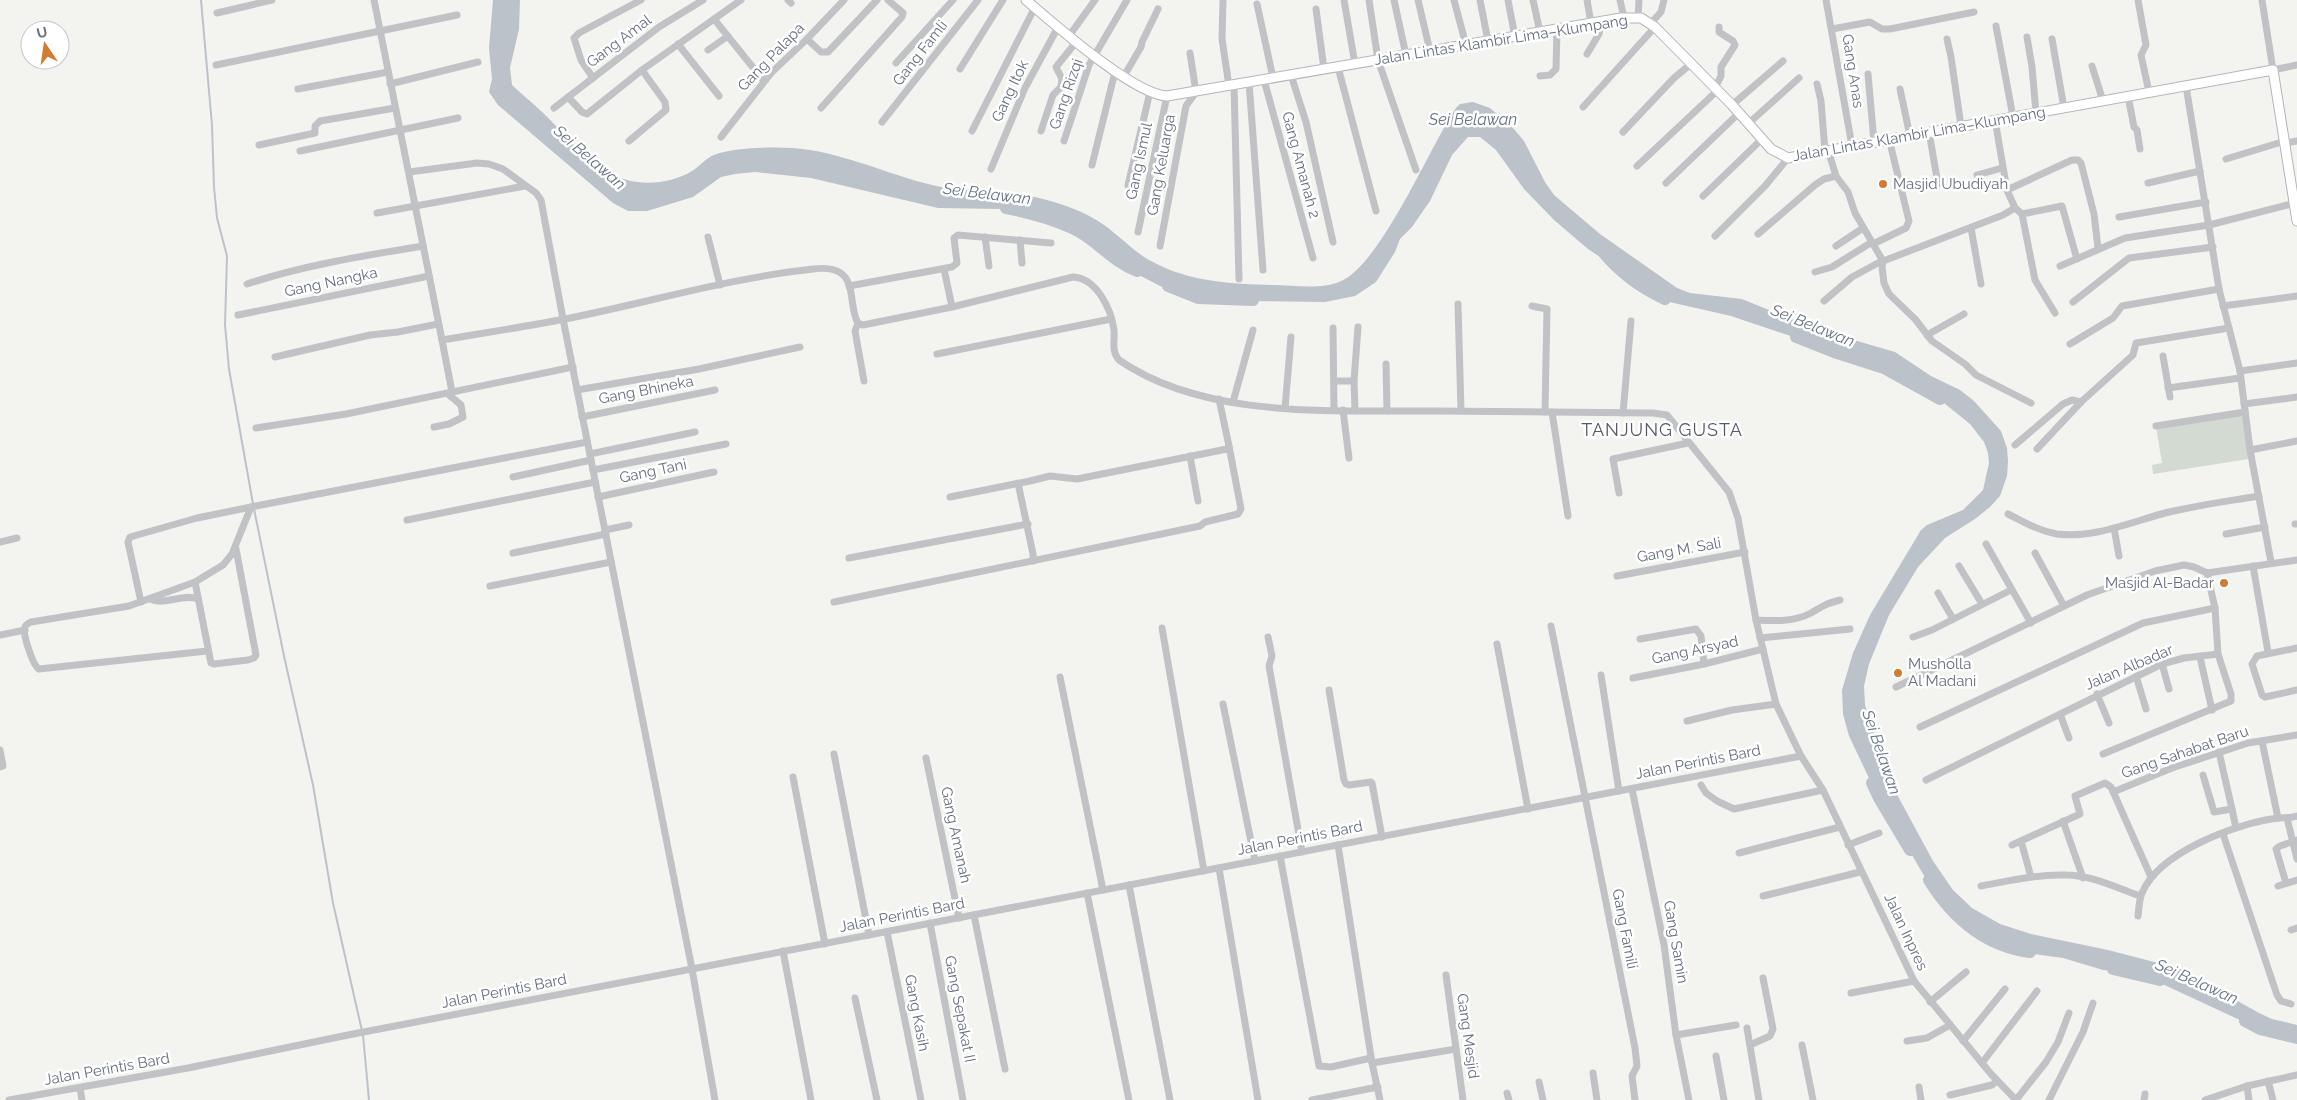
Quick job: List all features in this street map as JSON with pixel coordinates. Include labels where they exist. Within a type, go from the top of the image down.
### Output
[{"type":"main road","name":"Jalan Lintas Klambir Lima–Klumpang","points":[[1026,0],[1076,42],[1120,74],[1150,92],[1167,96],[1591,23],[1638,18],[1653,25],[1732,105],[1771,149],[1781,156],[1788,158],[2273,70]]},
{"type":"main road","points":[[2273,70],[2286,142],[2294,171],[2297,217]]},
{"type":"street","points":[[217,13],[272,0]]},
{"type":"street","points":[[374,0],[442,340],[450,393],[461,404],[463,416],[449,424],[434,427]]},
{"type":"street","points":[[593,78],[581,60],[574,38],[579,33],[641,0]]},
{"type":"street","name":"Gang Amal","points":[[554,108],[659,27],[703,0]]},
{"type":"street","points":[[568,97],[586,114],[642,70],[741,0]]},
{"type":"street","name":"Gang Palapa","points":[[722,137],[764,81],[844,0]]},
{"type":"street","points":[[807,39],[821,52],[828,52],[877,0]]},
{"type":"street","points":[[821,108],[902,17],[903,13],[888,0]]},
{"type":"street","points":[[896,63],[953,0]]},
{"type":"street","name":"Gang Famli","points":[[882,122],[978,0]]},
{"type":"street","points":[[960,69],[1003,0]]},
{"type":"street","points":[[1069,36],[1095,0]]},
{"type":"street","name":"Gang Rizqi","points":[[1064,142],[1089,65],[1128,0]]},
{"type":"street","points":[[1223,0],[1222,40],[1232,85],[1239,279]]},
{"type":"street","points":[[1344,0],[1354,64]]},
{"type":"street","points":[[1369,0],[1378,60],[1416,170]]},
{"type":"street","points":[[1394,0],[1406,55]]},
{"type":"street","points":[[1418,0],[1430,51]]},
{"type":"street","points":[[1454,0],[1466,45]]},
{"type":"street","points":[[1480,0],[1488,41]]},
{"type":"street","points":[[1508,0],[1514,36]]},
{"type":"street","points":[[1533,0],[1540,32]]},
{"type":"street","points":[[1587,0],[1591,23]]},
{"type":"street","points":[[1620,0],[1624,18]]},
{"type":"street","points":[[1638,0],[1638,18]]},
{"type":"street","points":[[1583,107],[1653,25],[1661,12],[1664,0]]},
{"type":"street","name":"Gang Anas","points":[[1826,0],[1852,146]]},
{"type":"street","points":[[2138,0],[2146,45],[2141,55],[2149,92]]},
{"type":"street","points":[[2262,0],[2273,70],[2297,65]]},
{"type":"street","name":"Gang Amanah 2","points":[[1257,4],[1268,79],[1313,258]]},
{"type":"street","points":[[972,131],[1035,7]]},
{"type":"street","points":[[1092,165],[1120,74],[1140,49],[1158,9]]},
{"type":"street","points":[[1316,10],[1324,69]]},
{"type":"street","points":[[1832,30],[1870,22],[1882,28],[1890,29],[1974,12]]},
{"type":"street","points":[[216,65],[457,15]]},
{"type":"street","points":[[714,19],[764,81]]},
{"type":"street","points":[[1587,54],[1599,34],[1602,22]]},
{"type":"street","points":[[1996,26],[2012,117]]},
{"type":"street","name":"Gang Itok","points":[[991,169],[1025,88],[1058,27]]},
{"type":"street","points":[[1638,166],[1716,89],[1721,76],[1722,66],[1736,45],[1719,32],[1719,27]]},
{"type":"street","points":[[1540,76],[1550,74],[1556,69],[1557,29]]},
{"type":"street","points":[[708,50],[728,36]]},
{"type":"street","points":[[2026,37],[2032,67],[2036,113]]},
{"type":"street","points":[[1947,39],[1961,126]]},
{"type":"street","points":[[2052,39],[2064,108]]},
{"type":"street","points":[[1041,131],[1053,95],[1061,87],[1062,79],[1056,67],[1076,42]]},
{"type":"street","points":[[678,44],[719,96]]},
{"type":"street","points":[[1190,53],[1196,92]]},
{"type":"street","points":[[390,84],[478,62]]},
{"type":"street","points":[[1732,105],[1783,62]]},
{"type":"street","points":[[1623,132],[1674,78],[1692,63]]},
{"type":"street","points":[[2092,66],[2103,101]]},
{"type":"street","points":[[1338,67],[1376,211]]},
{"type":"street","points":[[629,141],[666,110],[662,98],[642,70]]},
{"type":"street","points":[[298,89],[388,72]]},
{"type":"street","points":[[1868,74],[1874,142]]},
{"type":"street","points":[[1291,75],[1306,122],[1333,242]]},
{"type":"street","points":[[1748,123],[1799,78]]},
{"type":"street","points":[[1249,82],[1263,270]]},
{"type":"street","points":[[1817,84],[1821,101],[1826,151],[1836,176],[1848,192],[1853,208],[1863,228],[1884,261],[1882,267],[1884,283],[1889,294],[1915,319],[1940,348],[1965,364],[1976,375],[2031,403]]},
{"type":"street","points":[[2186,86],[2219,289],[2240,375],[2250,450],[2271,562]]},
{"type":"street","points":[[1900,89],[1910,136]]},
{"type":"street","points":[[1128,185],[1150,92]]},
{"type":"street","name":"Gang Keluarga","points":[[1160,246],[1186,106],[1196,92]]},
{"type":"street","name":"Gang Ismul","points":[[1138,232],[1167,96]]},
{"type":"street","points":[[2128,96],[2140,149]]},
{"type":"street","points":[[259,144],[315,133],[315,126],[320,121],[395,108]]},
{"type":"street","points":[[1666,183],[1739,113]]},
{"type":"street","points":[[300,151],[458,118]]},
{"type":"street","points":[[1995,120],[2007,190],[2015,208],[2022,214],[2035,280],[2055,313]]},
{"type":"street","points":[[1929,132],[1938,184]]},
{"type":"street","points":[[1703,196],[1762,138]]},
{"type":"street","points":[[1815,272],[1840,262],[1873,243],[1906,228],[1909,221],[1889,139]]},
{"type":"street","points":[[2226,159],[2286,142],[2297,141]]},
{"type":"street","points":[[1715,236],[1765,186],[1788,158]]},
{"type":"street","points":[[2007,190],[2067,162],[2078,160],[2084,168],[2094,214],[2098,248]]},
{"type":"street","points":[[409,172],[489,164],[503,169],[541,200],[692,969],[715,1100]]},
{"type":"street","points":[[1977,175],[2002,168]]},
{"type":"street","points":[[2148,183],[2200,171]]},
{"type":"street","points":[[1758,234],[1815,185],[1824,179],[1836,176]]},
{"type":"street","points":[[377,213],[525,186]]},
{"type":"street","points":[[2119,217],[2206,202]]},
{"type":"street","points":[[2060,266],[2125,238],[2209,225],[2295,203]]},
{"type":"street","points":[[2022,214],[2062,206],[2077,259]]},
{"type":"street","points":[[1824,301],[1852,277],[1884,261],[1971,228],[2015,208]]},
{"type":"street","points":[[1836,246],[1863,228]]},
{"type":"street","points":[[1971,228],[1981,284]]},
{"type":"street","points":[[708,237],[720,285]]},
{"type":"street","points":[[849,286],[952,267],[957,263],[955,237],[985,237],[1051,243]]},
{"type":"street","points":[[985,237],[989,266]]},
{"type":"street","points":[[1020,240],[1022,263]]},
{"type":"street","points":[[247,284],[282,272],[423,246]]},
{"type":"street","points":[[2073,302],[2129,258],[2213,248]]},
{"type":"street","points":[[442,340],[563,319],[720,285],[814,269],[839,272],[845,277],[849,286],[854,318],[858,324]]},
{"type":"street","points":[[944,269],[952,308]]},
{"type":"street","name":"Gang Nangka","points":[[238,315],[429,276]]},
{"type":"street","points":[[858,324],[868,325],[952,308],[1073,277],[1082,277],[1096,289],[1111,319],[937,354]]},
{"type":"street","points":[[2070,344],[2113,318],[2122,306],[2219,289]]},
{"type":"street","points":[[2223,306],[2297,296]]},
{"type":"street","points":[[1458,304],[1461,411]]},
{"type":"street","points":[[1532,306],[1547,309],[1549,412],[1568,516]]},
{"type":"street","points":[[1927,335],[1964,314]]},
{"type":"street","name":"Jalan Inpres","points":[[1111,319],[1114,336],[1113,346],[1115,356],[1119,360],[1153,379],[1181,390],[1218,400],[1285,408],[1355,411],[1623,412],[1661,413],[1667,415],[1688,443],[1719,477],[1729,492],[1738,518],[1756,620],[1776,704],[1801,756],[1822,790],[1860,872],[1881,909],[1914,981],[1997,1081],[2016,1100]]},
{"type":"street","points":[[1623,412],[1631,321]]},
{"type":"street","points":[[275,357],[370,335],[398,332],[438,324]]},
{"type":"street","points":[[858,324],[855,331],[864,381]]},
{"type":"street","points":[[1355,411],[1354,381],[1358,327]]},
{"type":"street","points":[[1333,328],[1334,410]]},
{"type":"street","points":[[2037,449],[2081,402],[2133,355],[2136,343],[2229,328]]},
{"type":"street","points":[[1233,402],[1253,330]]},
{"type":"street","points":[[1285,408],[1291,337]]},
{"type":"street","points":[[577,390],[699,369],[800,347]]},
{"type":"street","points":[[2163,356],[2170,397]]},
{"type":"street","points":[[2168,388],[2297,363]]},
{"type":"street","points":[[1386,364],[1386,411]]},
{"type":"street","points":[[256,428],[346,414],[573,367]]},
{"type":"street","points":[[1335,381],[1354,381]]},
{"type":"street","name":"Gang Bhineka","points":[[582,416],[715,390]]},
{"type":"street","points":[[2156,426],[2297,397]]},
{"type":"street","points":[[834,602],[1200,526],[1205,522],[1238,514],[1241,509],[1218,400]]},
{"type":"street","points":[[2015,445],[2063,404],[2072,400],[2081,402]]},
{"type":"street","points":[[1343,410],[1349,458]]},
{"type":"street","points":[[513,477],[694,432]]},
{"type":"street","points":[[2250,450],[2297,441]]},
{"type":"street","points":[[141,602],[128,542],[130,538],[190,520],[587,442]]},
{"type":"street","points":[[1618,493],[1613,459],[1688,443]]},
{"type":"street","points":[[593,470],[726,444]]},
{"type":"street","points":[[950,497],[1050,476],[1077,478],[1226,449],[1229,446]]},
{"type":"street","points":[[1190,456],[1198,501]]},
{"type":"street","name":"Gang Tani","points":[[598,497],[714,472]]},
{"type":"street","points":[[407,520],[595,482]]},
{"type":"street","points":[[1018,483],[1028,524],[1033,554],[1032,561]]},
{"type":"street","points":[[2008,514],[2035,528],[2058,534],[2114,528],[2168,512],[2259,496]]},
{"type":"street","points":[[208,651],[39,669],[34,665],[24,630],[27,624],[32,622],[108,610],[141,602],[195,582],[223,565],[236,549],[252,507]]},
{"type":"street","points":[[849,558],[1028,524]]},
{"type":"street","points":[[513,553],[629,525]]},
{"type":"street","points":[[2226,534],[2265,527]]},
{"type":"street","points":[[2114,528],[2119,556]]},
{"type":"street","points":[[0,542],[17,538]]},
{"type":"street","points":[[1986,544],[2031,623]]},
{"type":"street","points":[[195,582],[211,663],[254,658],[256,655],[236,549]]},
{"type":"street","name":"Gang M. Sali","points":[[1617,576],[1745,552]]},
{"type":"street","points":[[2035,553],[2064,606]]},
{"type":"street","points":[[1896,687],[2087,595],[2155,571],[2184,565],[2207,573],[2271,562],[2297,560]]},
{"type":"street","points":[[490,586],[611,562]]},
{"type":"street","points":[[1959,566],[1982,604]]},
{"type":"street","points":[[2253,566],[2268,652]]},
{"type":"street","points":[[2103,754],[2212,710],[2230,702],[2232,699],[2218,654],[2215,608],[2207,573]]},
{"type":"street","points":[[1913,637],[2011,590]]},
{"type":"street","points":[[1938,593],[1953,619]]},
{"type":"street","points":[[150,599],[158,601],[180,598],[198,599]]},
{"type":"street","points":[[1756,620],[1780,621],[1796,618],[1810,613],[1823,604],[1840,600]]},
{"type":"street","points":[[1920,727],[2143,623],[2215,608]]},
{"type":"street","name":"Gang Famili","points":[[1551,626],[1637,1066],[1632,1076],[1635,1100]]},
{"type":"street","points":[[1162,628],[1204,871]]},
{"type":"street","points":[[1640,639],[1696,629],[1701,636],[1704,664]]},
{"type":"street","points":[[1760,638],[1850,629]]},
{"type":"street","points":[[0,635],[24,630]]},
{"type":"street","points":[[1268,637],[1272,656],[1268,666],[1302,852]]},
{"type":"street","points":[[1497,644],[1528,809]]},
{"type":"street","points":[[2297,648],[2268,652],[2257,656],[2252,664],[2262,695],[2265,697],[2297,690]]},
{"type":"street","name":"Gang Arsyad","points":[[1632,678],[1704,664],[1763,649]]},
{"type":"street","name":"Jalan Albadar","points":[[1926,780],[2097,694],[2162,664],[2184,658],[2218,654]]},
{"type":"street","points":[[2200,657],[2212,710]]},
{"type":"street","points":[[2162,664],[2170,689]]},
{"type":"street","points":[[1601,675],[1619,791]]},
{"type":"street","points":[[2136,676],[2146,709]]},
{"type":"street","points":[[1060,677],[1103,890]]},
{"type":"street","points":[[1329,690],[1344,780],[1349,785],[1372,783],[1382,837]]},
{"type":"street","points":[[2097,694],[2109,723]]},
{"type":"street","points":[[1222,704],[1255,861]]},
{"type":"street","points":[[1687,721],[1732,710],[1776,704]]},
{"type":"street","points":[[2060,714],[2070,738]]},
{"type":"street","name":"Gang Sahabat Baru","points":[[2113,792],[2248,743],[2297,735]]},
{"type":"street","points":[[2262,741],[2278,818]]},
{"type":"street","points":[[0,750],[3,766],[0,767]]},
{"type":"street","points":[[2219,752],[2236,828]]},
{"type":"street","points":[[834,754],[869,935]]},
{"type":"street","name":"Jalan Perintis Bard","points":[[9,1100],[80,1088],[1801,756]]},
{"type":"street","name":"Gang Amanah","points":[[926,758],[959,918]]},
{"type":"street","points":[[2203,775],[2214,812],[2232,809]]},
{"type":"street","points":[[793,777],[825,944]]},
{"type":"street","points":[[2012,845],[2080,814],[2074,798],[2078,794],[2106,783],[2113,792],[2151,877]]},
{"type":"street","points":[[1701,785],[1706,793],[1717,801],[1734,809],[1822,790]]},
{"type":"street","name":"Gang Samin","points":[[1632,789],[1664,945],[1676,1035],[1689,1100]]},
{"type":"street","points":[[2138,916],[2140,896],[2151,877],[2177,855],[2236,828],[2278,818],[2297,816]]},
{"type":"street","points":[[2287,818],[2294,840],[2297,859]]},
{"type":"street","points":[[2064,821],[2083,878]]},
{"type":"street","points":[[1739,853],[1840,828]]},
{"type":"street","points":[[1848,845],[1879,834]]},
{"type":"street","points":[[2223,834],[2277,995],[2281,1001],[2291,1004]]},
{"type":"street","points":[[2286,883],[2276,849],[2294,840]]},
{"type":"street","points":[[2021,841],[2031,877]]},
{"type":"street","points":[[1338,845],[1372,1061],[1380,1100]]},
{"type":"street","points":[[1280,856],[1318,1066],[1331,1067],[1456,1049]]},
{"type":"street","points":[[1219,868],[1258,1100]]},
{"type":"street","points":[[1763,896],[1860,872]]},
{"type":"street","points":[[1981,886],[2031,877],[2067,875],[2083,878],[2140,896]]},
{"type":"street","points":[[2278,886],[2297,880]]},
{"type":"street","points":[[1128,885],[1170,1100]]},
{"type":"street","points":[[1087,893],[1129,1100]]},
{"type":"street","points":[[974,915],[1005,1070]]},
{"type":"street","name":"Gang Sepakat II","points":[[930,923],[963,1100]]},
{"type":"street","name":"Gang Kasih","points":[[887,932],[921,1100]]},
{"type":"street","points":[[783,952],[811,1100]]},
{"type":"street","points":[[1930,1002],[1966,972]]},
{"type":"street","name":"Gang Mesjid","points":[[1446,975],[1463,1100]]},
{"type":"street","points":[[1750,1045],[1770,1036],[1773,1029],[1763,978]]},
{"type":"street","points":[[1851,993],[1914,981]]},
{"type":"street","points":[[1963,1041],[2004,989]]},
{"type":"street","points":[[1982,1063],[2037,991]]},
{"type":"street","points":[[855,998],[877,1100]]},
{"type":"street","points":[[2049,1100],[2083,1032],[2094,1003]]},
{"type":"street","points":[[2016,1100],[2046,1062],[2058,1042],[2069,1013]]},
{"type":"street","points":[[1676,1035],[1736,1024]]},
{"type":"street","points":[[1907,1041],[1927,1038],[1950,1025]]},
{"type":"street","points":[[1747,1028],[1759,1100]]},
{"type":"street","points":[[1802,1045],[1813,1100]]},
{"type":"street","points":[[1716,1056],[1724,1100]]},
{"type":"street","points":[[1593,1073],[1597,1100]]},
{"type":"street","points":[[2205,1100],[2247,1086],[2297,1075]]},
{"type":"street","points":[[1950,1095],[1992,1085],[1997,1081]]},
{"type":"street","points":[[2268,1081],[2273,1100]]},
{"type":"street","points":[[1540,1082],[1543,1100]]},
{"type":"street","points":[[2247,1086],[2249,1100]]},
{"type":"street","points":[[1312,1100],[1378,1087]]},
{"type":"street","points":[[1919,1087],[1921,1100]]},
{"type":"street","points":[[80,1088],[82,1100]]},
{"type":"shaded area","points":[[2248,413],[2255,458],[2153,474],[2152,465],[2162,463],[2156,427]]},
{"type":"water","name":"Sei Belawan","points":[[493,0],[520,0],[519,29],[510,68],[512,85],[538,108],[580,151],[602,169],[614,175],[635,182],[661,182],[685,175],[711,156],[731,150],[792,148],[810,150],[845,158],[932,185],[955,189],[1014,193],[1060,204],[1083,213],[1104,225],[1142,255],[1167,269],[1196,278],[1227,283],[1323,286],[1339,282],[1355,272],[1371,254],[1387,230],[1456,108],[1460,104],[1473,102],[1490,108],[1514,129],[1524,141],[1545,182],[1554,195],[1600,234],[1677,288],[1690,293],[1742,299],[1816,329],[1895,352],[1931,376],[1960,390],[1974,401],[2001,431],[2007,448],[2008,461],[2007,476],[2000,496],[1975,519],[1945,538],[1918,567],[1889,615],[1869,664],[1864,686],[1865,705],[1887,776],[1933,861],[1953,890],[1972,908],[2000,924],[2031,934],[2108,950],[2181,969],[2259,1013],[2272,1019],[2297,1025],[2297,1038],[2257,1028],[2143,975],[2103,970],[2063,958],[2020,952],[1984,936],[1966,925],[1930,886],[1877,795],[1849,736],[1843,714],[1842,690],[1853,653],[1870,615],[1921,530],[1927,525],[1963,510],[1983,490],[1989,463],[1984,442],[1970,424],[1944,403],[1895,373],[1731,316],[1665,301],[1588,249],[1554,220],[1524,189],[1496,150],[1480,137],[1468,137],[1452,155],[1430,201],[1412,227],[1400,239],[1395,252],[1376,282],[1355,296],[1325,302],[1243,301],[1168,290],[1129,270],[1098,242],[1049,216],[1000,209],[938,208],[811,178],[755,172],[735,174],[721,177],[693,197],[647,211],[628,211],[613,203],[498,105],[489,92],[492,79],[489,48]]},
{"type":"waterway","points":[[201,0],[212,125],[217,218],[227,256],[225,325],[229,369],[253,504]]},
{"type":"waterway","name":"Sei Belawan","points":[[1006,208],[1059,222],[1078,231],[1123,264],[1137,271]]},
{"type":"waterway","name":"Sei Belawan","points":[[1604,253],[1632,279],[1647,290],[1665,299]]},
{"type":"waterway","name":"Sei Belawan","points":[[1168,286],[1198,298],[1253,300]]},
{"type":"waterway","name":"Sei Belawan","points":[[1796,337],[1834,352],[1884,368],[1940,399]]},
{"type":"waterway","points":[[254,509],[313,785],[333,903],[362,1031]]},
{"type":"waterway","name":"Sei Belawan","points":[[1872,783],[1910,850]]},
{"type":"waterway","name":"Sei Belawan","points":[[1929,880],[1948,906],[1971,928],[1998,943],[2030,952]]},
{"type":"waterway","name":"Sei Belawan","points":[[2113,969],[2160,980]]},
{"type":"waterway","name":"Sei Belawan","points":[[2245,1021],[2260,1029],[2297,1038]]},
{"type":"waterway","points":[[363,1035],[369,1100]]},
{"type":"place","name":"Masjid Ubudiyah","points":[[1883,184]]},
{"type":"place","name":"Masjid Al-Badar","points":[[2224,583]]},
{"type":"place","name":"Musholla Al Madani","points":[[1898,673]]},
{"type":"district","name":"TANJUNG GUSTA","points":[[1662,430]]}]
